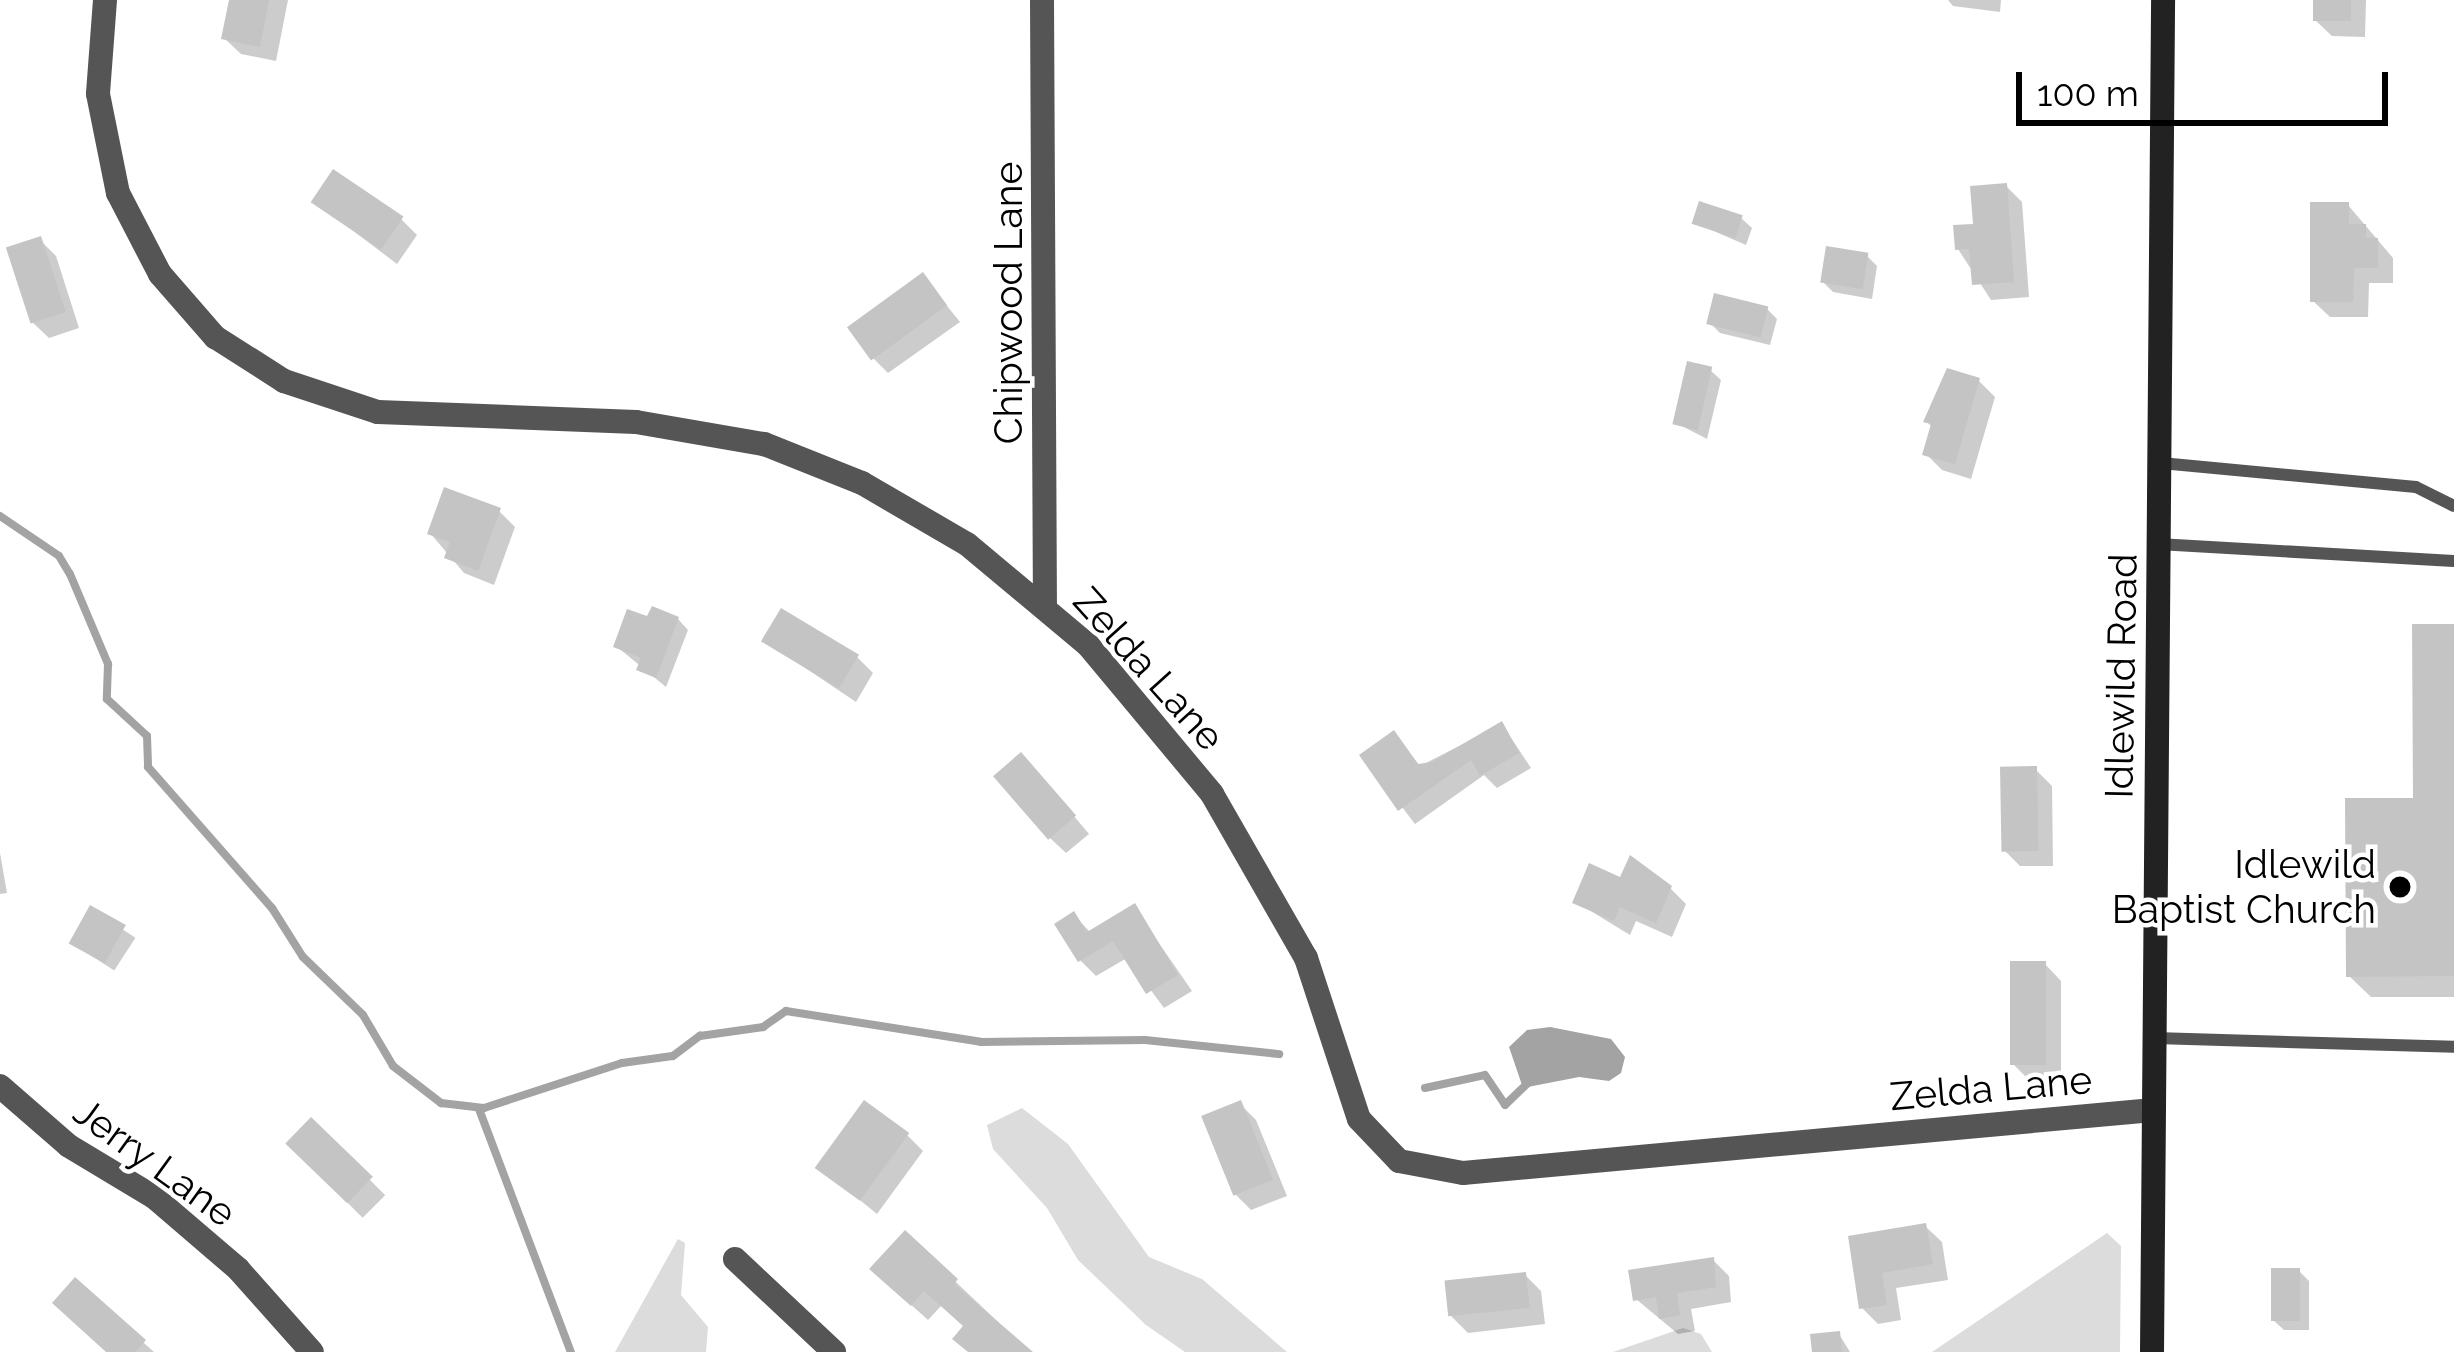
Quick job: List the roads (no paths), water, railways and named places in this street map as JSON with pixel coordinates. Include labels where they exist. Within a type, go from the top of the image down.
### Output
[{"type":"main road","name":"Idlewild Road","points":[[2152,1352],[2163,0]]},
{"type":"street","name":"Zelda Lane","points":[[105,0],[98,94],[118,193],[177,296],[258,367],[326,399],[378,412],[636,422],[764,444],[862,483],[967,544],[1045,606],[1212,794],[1306,958],[1359,1119],[1400,1161],[1463,1173],[2152,1110]]},
{"type":"street","name":"Chipwood Lane","points":[[1042,0],[1045,606]]},
{"type":"street","name":"Jerry Lane","points":[[0,1086],[69,1146],[154,1197],[238,1269],[312,1352]]},
{"type":"street","points":[[735,1259],[834,1352]]},
{"type":"lane","points":[[2161,463],[2416,487],[2454,506]]},
{"type":"lane","points":[[2158,544],[2454,561]]},
{"type":"lane","points":[[2153,1038],[2454,1047]]},
{"type":"waterway","points":[[0,516],[59,556],[70,574],[108,664],[107,699],[147,736],[148,767],[272,908],[303,957],[363,1015],[393,1066],[441,1103],[484,1108],[622,1063],[673,1056],[700,1036],[763,1027],[786,1011],[981,1042],[1145,1040],[1279,1054]]},
{"type":"waterway","points":[[1425,1088],[1485,1075],[1505,1105],[1528,1083]]},
{"type":"waterway","points":[[479,1109],[571,1352]]},
{"type":"place","name":"Idlewild Baptist Church","points":[[2400,887]]}]
